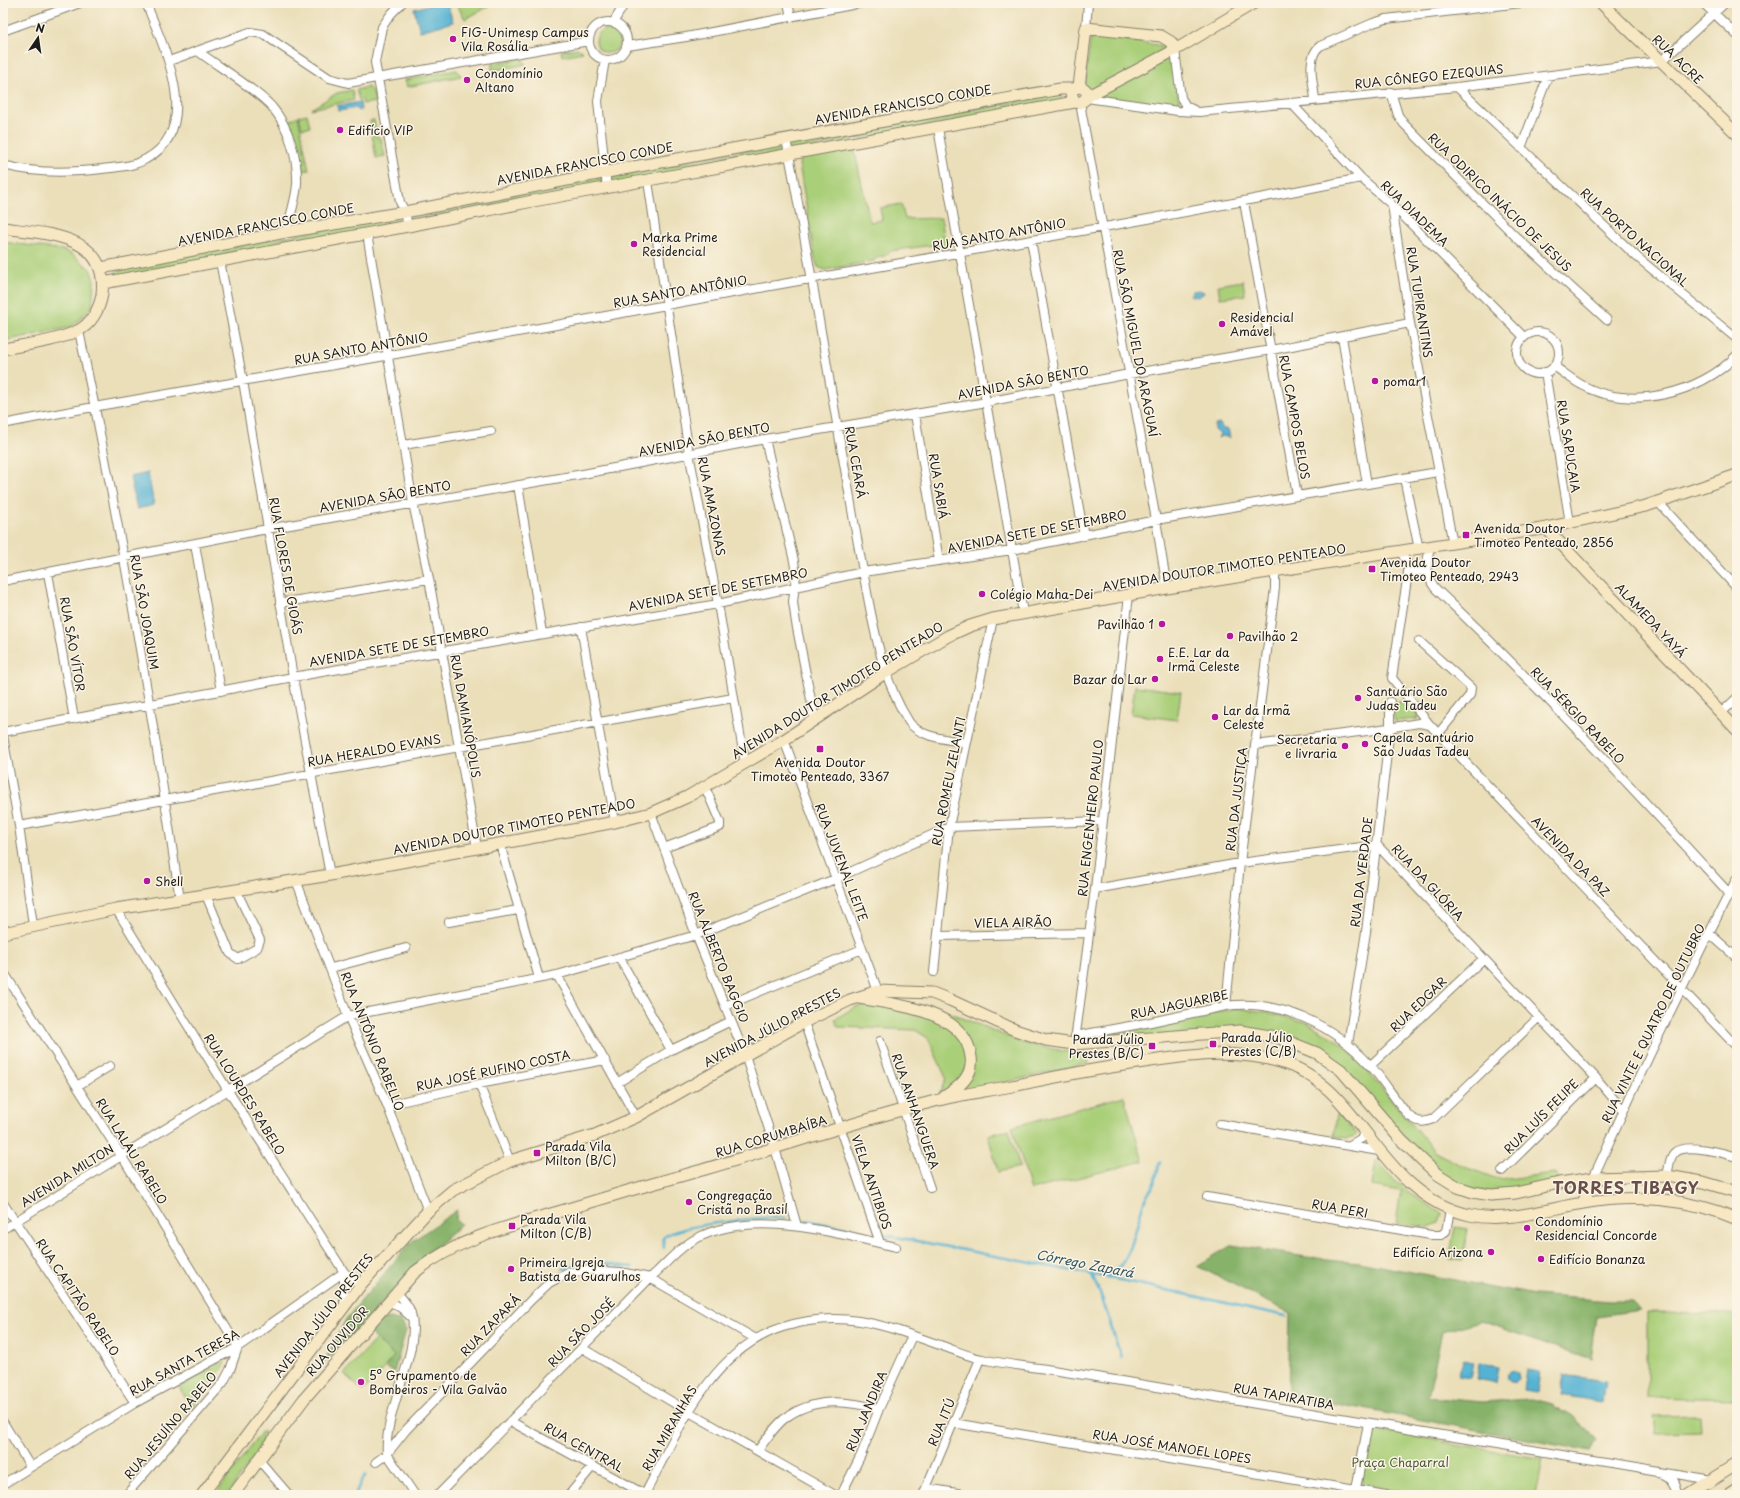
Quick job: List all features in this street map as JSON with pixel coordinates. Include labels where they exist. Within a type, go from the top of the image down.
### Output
[{"type":"main road","points":[[103,283],[367,234],[528,202],[607,189],[1082,100],[1175,50],[1254,3]]},
{"type":"main road","name":"RUA ACRE","points":[[1601,3],[1737,134]]},
{"type":"main road","points":[[1082,100],[1072,97],[1076,88],[1086,28],[1161,36],[1186,37],[1222,23]]},
{"type":"main road","points":[[1161,36],[1171,42],[1175,50]]},
{"type":"main road","name":"AVENIDA FRANCISCO CONDE","points":[[101,268],[286,232],[405,212],[786,139],[1060,89],[1076,88]]},
{"type":"main road","points":[[3,228],[56,235],[82,246],[93,256],[101,268],[103,283],[102,298],[96,313],[79,331],[54,339],[3,349]]},
{"type":"main road","points":[[117,265],[114,273],[120,280]]},
{"type":"main road","name":"AVENIDA DOUTOR TIMOTEO PENTEADO","points":[[3,933],[33,925],[116,909],[180,900],[500,844],[616,822],[651,813],[687,797],[745,764],[886,673],[948,636],[970,626],[993,619],[1129,594],[1453,544],[1546,528],[1658,502],[1737,475]]},
{"type":"main road","name":"ALAMEDA YAYÁ","points":[[1546,528],[1737,730]]},
{"type":"main road","name":"AVENIDA JÚLIO PRESTES","points":[[202,1495],[362,1283],[428,1210],[453,1190],[510,1161],[595,1135],[636,1117],[804,1022],[858,997],[878,991],[932,993],[1015,1030],[1046,1040],[1075,1040],[1240,1031],[1277,1037],[1317,1053],[1341,1070],[1402,1142],[1437,1174],[1458,1187],[1473,1192],[1491,1195],[1516,1193],[1559,1183],[1593,1178],[1667,1176],[1703,1182],[1737,1192]]},
{"type":"main road","points":[[858,997],[924,1011],[943,1019],[961,1032],[970,1046],[972,1062],[969,1076],[956,1090],[938,1100]]},
{"type":"main road","points":[[938,1100],[1100,1069],[1165,1059],[1217,1053],[1253,1055],[1284,1062],[1307,1072],[1332,1091],[1379,1151],[1409,1184],[1429,1199],[1450,1210],[1488,1218],[1503,1218],[1603,1200],[1665,1200],[1700,1207],[1737,1219]]},
{"type":"main road","name":"RUA CORUMBAÍBA","points":[[611,1196],[938,1100]]},
{"type":"main road","points":[[1593,1178],[1598,1192],[1603,1200]]},
{"type":"main road","points":[[1583,1203],[1593,1178]]},
{"type":"main road","name":"RUA OUVIDOR","points":[[258,1459],[304,1399],[389,1301],[415,1272],[436,1256],[462,1243],[611,1196]]},
{"type":"main road","points":[[233,1495],[258,1459]]},
{"type":"main road","points":[[1688,1495],[1737,1464]]},
{"type":"main road","points":[[1728,1495],[1737,1489]]},
{"type":"street","points":[[3,31],[80,3]]},
{"type":"street","points":[[3,165],[51,172],[74,172],[128,166],[145,160],[159,152],[167,142],[174,128],[177,104],[169,61],[146,3]]},
{"type":"street","points":[[402,3],[391,14],[382,27],[375,62],[400,202],[405,212],[408,226]]},
{"type":"street","points":[[613,23],[624,3]]},
{"type":"street","points":[[788,3],[791,17]]},
{"type":"street","points":[[627,46],[641,45],[862,3]]},
{"type":"street","points":[[1086,28],[1088,3]]},
{"type":"street","points":[[1315,100],[1311,62],[1315,50],[1320,46],[1373,23],[1386,19],[1521,3]]},
{"type":"street","points":[[1703,3],[1737,36]]},
{"type":"street","points":[[1662,61],[1715,14],[1725,3]]},
{"type":"street","points":[[608,22],[613,23],[623,30],[626,35],[627,46],[624,52],[616,59],[605,60],[595,56],[589,46],[590,35],[597,26],[608,22]]},
{"type":"street","points":[[169,61],[199,52],[250,32],[256,32],[263,34],[330,78],[339,82],[348,83],[589,41]]},
{"type":"street","points":[[1175,50],[1181,98],[1186,106],[1199,112]]},
{"type":"street","points":[[199,52],[260,97],[280,118],[295,158],[296,172],[295,198],[286,232]]},
{"type":"street","points":[[605,60],[598,101],[607,189]]},
{"type":"street","name":"RUA CÔNEGO EZEQUIAS","points":[[1082,100],[1199,112],[1292,104],[1315,100],[1391,92],[1457,87],[1662,61]]},
{"type":"street","points":[[1521,148],[1548,76]]},
{"type":"street","name":"RUA PORTO NACIONAL","points":[[1457,87],[1637,257],[1737,340]]},
{"type":"street","name":"RUA ODIRICO INÁCIO DE JESUS","points":[[1391,92],[1398,115],[1408,128],[1515,236],[1607,320]]},
{"type":"street","name":"RUA SÃO MIGUEL DO ARAGUAÍ","points":[[1082,100],[1102,227],[1156,520],[1167,588]]},
{"type":"street","name":"RUA DIADEMA","points":[[1292,104],[1361,178],[1392,205],[1524,338]]},
{"type":"street","points":[[938,128],[1023,613]]},
{"type":"street","name":"RUA CEARÁ","points":[[786,139],[813,278],[863,572],[877,642],[886,673],[909,722],[915,729],[925,734],[966,743]]},
{"type":"street","name":"RUA SANTO ANTÔNIO","points":[[3,424],[95,406],[668,306],[813,278],[960,254],[1244,202],[1361,178]]},
{"type":"street","name":"RUA AMAZONAS","points":[[648,181],[689,453],[718,604],[745,764]]},
{"type":"street","name":"RUA CAMPOS BELOS","points":[[1244,202],[1297,495]]},
{"type":"street","name":"RUA TUPIRANTINS","points":[[1392,205],[1410,323],[1453,544]]},
{"type":"street","name":"RUA DAMIANÓPOLIS","points":[[367,234],[413,503],[429,579],[477,848]]},
{"type":"street","points":[[1031,240],[1084,536]]},
{"type":"street","name":"RUA FLORES DE GIOÁS","points":[[220,261],[243,381],[293,677],[330,874]]},
{"type":"street","name":"AVENIDA SÃO BENTO","points":[[3,581],[267,529],[518,485],[765,439],[987,402],[1129,374],[1271,350],[1410,323]]},
{"type":"street","name":"RUA SÃO JOAQUIM","points":[[79,331],[95,406],[150,706],[180,900]]},
{"type":"street","points":[[1536,332],[1549,336],[1558,346],[1559,353],[1554,366],[1545,372],[1531,373],[1520,364],[1517,350],[1524,338],[1536,332]]},
{"type":"street","points":[[1342,337],[1367,484]]},
{"type":"street","points":[[1554,366],[1582,385],[1599,392],[1618,396],[1644,397],[1668,394],[1708,379],[1725,368],[1737,355]]},
{"type":"street","name":"RUA SAPUCAIA","points":[[1545,372],[1570,523]]},
{"type":"street","name":"RUA SABIÁ","points":[[915,414],[939,561]]},
{"type":"street","points":[[403,445],[491,430]]},
{"type":"street","points":[[765,439],[794,560],[795,586],[793,602],[814,720]]},
{"type":"street","name":"AVENIDA SETE DE SETEMBRO","points":[[3,732],[150,706],[293,677],[542,633],[718,604],[863,572],[1012,550],[1156,520],[1438,472]]},
{"type":"street","points":[[1404,478],[1418,549]]},
{"type":"street","points":[[518,485],[542,633]]},
{"type":"street","points":[[1658,502],[1737,588]]},
{"type":"street","points":[[195,544],[222,691]]},
{"type":"street","points":[[1401,552],[1408,564],[1408,573],[1427,570],[1430,547]]},
{"type":"street","name":"RUA SÉRGIO RABELO","points":[[1427,570],[1431,582],[1436,588],[1500,651],[1641,798],[1729,893]]},
{"type":"street","name":"RUA DA JUSTIÇA","points":[[1226,1006],[1240,863],[1275,588],[1275,571]]},
{"type":"street","name":"RUA SÃO VÍTOR","points":[[48,573],[74,719]]},
{"type":"street","name":"AVENIDA DA PAZ","points":[[1408,573],[1392,678],[1438,734],[1737,1047]]},
{"type":"street","points":[[280,603],[429,579]]},
{"type":"street","name":"RUA ENGENHEIRO PAULO","points":[[1075,1040],[1095,889],[1101,821],[1129,594]]},
{"type":"street","name":"RUA ROMEU ZELANTI","points":[[934,972],[949,827],[993,619]]},
{"type":"street","points":[[581,627],[616,822]]},
{"type":"street","points":[[1419,641],[1471,688],[1470,694],[1438,734]]},
{"type":"street","name":"RUA HERALDO EVANS","points":[[19,826],[733,698]]},
{"type":"street","points":[[1721,713],[1737,698]]},
{"type":"street","name":"RUA DA VERDADE","points":[[1348,1044],[1366,932],[1377,845],[1390,728],[1390,702]]},
{"type":"street","points":[[1255,744],[1390,728],[1419,723],[1430,725]]},
{"type":"street","points":[[3,736],[19,826],[33,925]]},
{"type":"street","name":"RUA JUVENAL LEITE","points":[[784,740],[878,991]]},
{"type":"street","points":[[664,848],[720,827],[720,822],[705,787]]},
{"type":"street","name":"RUA ALBERTO BAGGIO","points":[[651,813],[696,935],[746,1055],[775,1148],[797,1226]]},
{"type":"street","points":[[949,827],[1101,821]]},
{"type":"street","name":"AVENIDA MILTON","points":[[3,1229],[227,1089],[348,1016],[557,975],[696,935],[835,879],[949,827]]},
{"type":"street","points":[[500,844],[539,978]]},
{"type":"street","name":"RUA DA GLÓRIA","points":[[1095,889],[1240,863],[1377,845],[1596,1078],[1624,1110]]},
{"type":"street","name":"RUA VINTE E QUATRO DE OUTUBRO","points":[[1593,1178],[1681,990],[1737,878]]},
{"type":"street","name":"RUA ANTÔNIO RABELLO","points":[[296,880],[331,968],[348,1016],[387,1104],[428,1210]]},
{"type":"street","points":[[206,895],[230,953],[238,959],[257,948],[260,940],[236,890]]},
{"type":"street","name":"RUA LOURDES RABELO","points":[[116,909],[227,1089],[344,1272],[355,1281],[362,1283]]},
{"type":"street","points":[[449,922],[518,910]]},
{"type":"street","name":"VIELA AIRÃO","points":[[938,936],[1088,933]]},
{"type":"street","points":[[1709,933],[1737,958]]},
{"type":"street","points":[[331,968],[406,948]]},
{"type":"street","points":[[725,1006],[862,949]]},
{"type":"street","points":[[619,957],[671,1050]]},
{"type":"street","name":"RUA EDGAR","points":[[1370,1066],[1483,959]]},
{"type":"street","name":"RUA LALAU RABELO","points":[[3,971],[121,1155],[238,1347]]},
{"type":"street","points":[[557,975],[636,1117]]},
{"type":"street","name":"RUA JAGUARIBE","points":[[1075,1040],[1240,1004],[1285,1012],[1317,1023],[1348,1044],[1370,1066],[1409,1116],[1417,1122],[1424,1123],[1433,1119],[1538,1018]]},
{"type":"street","points":[[617,1083],[671,1050],[731,1021]]},
{"type":"street","name":"VIELA ANTIBIOS","points":[[804,1022],[880,1243]]},
{"type":"street","name":"RUA ANHANGUERA","points":[[880,1041],[930,1188]]},
{"type":"street","name":"RUA JOSÉ RUFINO COSTA","points":[[387,1104],[479,1084],[605,1060]]},
{"type":"street","points":[[77,1086],[110,1066]]},
{"type":"street","name":"RUA LUÍS FELIPE","points":[[1502,1171],[1596,1078]]},
{"type":"street","points":[[479,1084],[510,1161]]},
{"type":"street","points":[[1220,1124],[1379,1151]]},
{"type":"street","points":[[1349,1146],[1362,1138],[1363,1134],[1361,1127]]},
{"type":"street","points":[[1667,1176],[1675,1152],[1680,1150],[1712,1151],[1737,1157]]},
{"type":"street","name":"RUA PERI","points":[[1207,1197],[1431,1235],[1441,1235],[1446,1231],[1450,1210]]},
{"type":"street","name":"RUA CAPITÃO RABELO","points":[[3,1203],[135,1403]]},
{"type":"street","name":"RUA SÃO JOSÉ","points":[[438,1495],[650,1278],[686,1245],[708,1234],[732,1227],[772,1224],[797,1226],[896,1247]]},
{"type":"street","name":"RUA ZAPARÁ","points":[[376,1462],[387,1454],[406,1430],[549,1283],[568,1273],[586,1270],[620,1272],[650,1278],[756,1339]]},
{"type":"street","points":[[344,1272],[344,1306]]},
{"type":"street","name":"RUA SANTA TERESA","points":[[3,1484],[30,1466],[135,1403],[238,1347],[344,1272]]},
{"type":"street","points":[[397,1293],[408,1307],[412,1317],[412,1341],[393,1411],[387,1454],[415,1495]]},
{"type":"street","points":[[389,1301],[412,1317]]},
{"type":"street","name":"RUA MIRANHAS","points":[[646,1495],[689,1412],[708,1384],[737,1353],[756,1339],[781,1328],[807,1321],[830,1319],[858,1320],[886,1326],[912,1336]]},
{"type":"street","name":"RUA TAPIRATIBA","points":[[912,1336],[980,1359],[1153,1386],[1712,1480]]},
{"type":"street","name":"RUA JANDIRA","points":[[841,1495],[861,1456],[879,1409],[912,1336]]},
{"type":"street","name":"RUA JESUÍNO RABELO","points":[[126,1495],[222,1383],[230,1370],[238,1347]]},
{"type":"street","points":[[582,1348],[689,1412],[835,1495]]},
{"type":"street","name":"RUA ITÚ","points":[[925,1492],[980,1359]]},
{"type":"street","points":[[758,1450],[783,1420],[801,1409],[816,1404],[854,1402],[879,1409]]},
{"type":"street","name":"RUA CENTRAL","points":[[510,1421],[646,1495]]},
{"type":"street","points":[[3,1422],[30,1466]]},
{"type":"street","name":"RUA JOSÉ MANOEL LOPES","points":[[953,1423],[1356,1493],[1386,1495]]},
{"type":"street","points":[[1356,1493],[1368,1423]]},
{"type":"street","points":[[258,1459],[289,1495]]},
{"type":"street","points":[[569,1495],[593,1466]]},
{"type":"street","name":"RUA TAPIRATIBA","points":[[1654,1470],[1672,1478],[1678,1488],[1679,1495]]},
{"type":"street","points":[[925,1492],[969,1495]]},
{"type":"green space","points":[[456,3],[486,3],[488,7],[465,19]]},
{"type":"green space","points":[[608,29],[617,32],[620,41],[617,50],[608,53],[599,50],[596,41],[599,32]]},
{"type":"green space","points":[[1091,34],[1163,46],[1175,64],[1180,107],[1092,97],[1084,86]]},
{"type":"green space","points":[[577,48],[583,52],[562,56],[561,51]]},
{"type":"green space","points":[[521,58],[526,64],[492,71],[492,64]]},
{"type":"green space","points":[[457,70],[461,76],[407,87],[405,80]]},
{"type":"green space","points":[[368,87],[373,92],[375,102],[363,104],[362,99],[359,100],[356,90]]},
{"type":"green space","points":[[352,90],[354,100],[311,109],[337,93]]},
{"type":"green space","points":[[1062,93],[1061,101],[118,277],[116,269],[512,194]]},
{"type":"green space","points":[[307,114],[310,127],[302,128],[299,116]]},
{"type":"green space","points":[[298,116],[309,170],[302,171],[298,146],[287,122]]},
{"type":"green space","points":[[374,120],[377,137],[381,139],[385,156],[376,158],[370,121]]},
{"type":"green space","points":[[854,148],[870,222],[882,220],[880,208],[901,204],[905,219],[941,218],[946,246],[939,247],[933,245],[890,251],[885,256],[877,257],[874,261],[825,270],[818,267],[815,260],[799,164],[801,158]]},
{"type":"green space","points":[[3,242],[63,250],[73,255],[90,269],[94,281],[92,306],[72,327],[3,341]]},
{"type":"green space","points":[[1243,281],[1245,295],[1220,298],[1218,285]]},
{"type":"green space","points":[[1135,686],[1181,692],[1177,720],[1131,714]]},
{"type":"green space","points":[[1397,702],[1402,702],[1419,716],[1417,719],[1395,721],[1393,712]]},
{"type":"green space","points":[[895,1002],[941,1009],[1023,1043],[1069,1052],[1083,1049],[1089,1063],[939,1098],[946,1078],[928,1038],[915,1030],[838,1027],[835,1019],[855,1007]]},
{"type":"green space","points":[[1236,1008],[1266,1012],[1306,1022],[1334,1038],[1355,1056],[1435,1152],[1465,1167],[1500,1180],[1554,1173],[1560,1181],[1517,1191],[1473,1191],[1437,1172],[1341,1069],[1277,1036],[1098,1038]]},
{"type":"green space","points":[[1124,1096],[1143,1161],[1031,1190],[1012,1127]]},
{"type":"green space","points":[[1337,1113],[1357,1134],[1355,1136],[1349,1139],[1334,1137]]},
{"type":"green space","points":[[1009,1130],[1020,1167],[998,1172],[988,1135]]},
{"type":"green space","points":[[1376,1160],[1406,1190],[1442,1213],[1439,1222],[1426,1227],[1396,1223],[1401,1191],[1372,1186]]},
{"type":"green space","points":[[457,1210],[456,1219],[461,1224],[410,1272],[359,1328],[324,1362],[346,1319],[411,1242]]},
{"type":"green space","points":[[1455,1227],[1468,1229],[1462,1261],[1449,1259]]},
{"type":"green space","points":[[1232,1245],[1306,1257],[1358,1262],[1535,1295],[1611,1301],[1633,1301],[1641,1310],[1597,1316],[1591,1359],[1480,1321],[1442,1332],[1428,1397],[1481,1402],[1532,1399],[1552,1404],[1573,1416],[1596,1440],[1590,1451],[1288,1395],[1290,1313],[1197,1266]]},
{"type":"green space","points":[[1647,1313],[1737,1314],[1737,1399],[1647,1397]]},
{"type":"green space","points":[[390,1318],[401,1321],[406,1330],[394,1372],[385,1367],[394,1356],[369,1332],[379,1320]]},
{"type":"green space","points":[[376,1339],[395,1356],[363,1391],[344,1374]]},
{"type":"green space","points":[[223,1361],[225,1363],[224,1367],[192,1408],[179,1387]]},
{"type":"green space","points":[[1700,1415],[1701,1432],[1656,1433],[1654,1416]]},
{"type":"green space","name":"Praça Chaparral","points":[[1371,1429],[1542,1459],[1535,1495],[1421,1495],[1361,1485]]},
{"type":"green space","points":[[263,1430],[265,1432],[256,1454],[227,1495],[215,1495]]},
{"type":"water","points":[[436,3],[447,3],[453,22],[420,31],[414,9]]},
{"type":"water","points":[[360,102],[361,110],[358,111],[357,108],[338,111],[337,106]]},
{"type":"water","points":[[1199,290],[1204,292],[1203,294],[1198,297],[1190,295],[1193,291]]},
{"type":"water","points":[[1220,424],[1223,429],[1228,429],[1230,438],[1222,436],[1218,438],[1220,434],[1215,430],[1215,425]]},
{"type":"water","points":[[148,473],[154,505],[137,509],[130,477]]},
{"type":"water","points":[[1462,1360],[1474,1362],[1471,1378],[1459,1376]]},
{"type":"water","points":[[1480,1363],[1499,1366],[1496,1383],[1477,1379]]},
{"type":"water","points":[[1513,1370],[1517,1372],[1519,1376],[1517,1380],[1513,1382],[1509,1380],[1507,1376],[1509,1372]]},
{"type":"water","points":[[1527,1370],[1540,1372],[1537,1392],[1524,1390]]},
{"type":"water","points":[[1564,1375],[1605,1381],[1602,1402],[1561,1395]]},
{"type":"waterway","points":[[1105,1277],[1115,1271],[1122,1263],[1132,1244],[1144,1202],[1154,1183],[1160,1162]]},
{"type":"waterway","name":"Córrego Zapará","points":[[664,1248],[663,1238],[671,1233],[685,1229],[721,1222],[785,1218]]},
{"type":"waterway","name":"Córrego Zapará","points":[[805,1220],[863,1231]]},
{"type":"waterway","name":"Córrego Zapará","points":[[880,1234],[1125,1281],[1286,1316]]},
{"type":"waterway","name":"Córrego Zapará","points":[[562,1269],[590,1262],[632,1267]]},
{"type":"waterway","points":[[1092,1275],[1102,1298],[1121,1357]]},
{"type":"waterway","name":"Córrego Zapará","points":[[355,1495],[361,1481],[366,1475]]},
{"type":"place","name":"FIG-Unimesp Campus Vila Rosália","points":[[453,39]]},
{"type":"place","name":"Condomínio Altano","points":[[467,80]]},
{"type":"place","name":"Edifício VIP","points":[[340,130]]},
{"type":"place","name":"Marka Prime Residencial","points":[[634,244]]},
{"type":"place","name":"Residencial Amável","points":[[1222,324]]},
{"type":"place","name":"pomar1","points":[[1375,381]]},
{"type":"place","name":"Avenida Doutor Timoteo Penteado, 2856","points":[[1466,535]]},
{"type":"place","name":"Avenida Doutor Timoteo Penteado, 2943","points":[[1372,569]]},
{"type":"place","name":"Colégio Maha-Dei","points":[[982,594]]},
{"type":"place","name":"Pavilhão 1","points":[[1162,624]]},
{"type":"place","name":"Pavilhão 2","points":[[1230,636]]},
{"type":"place","name":"E.E. Lar da Irmã Celeste","points":[[1160,659]]},
{"type":"place","name":"Bazar do Lar","points":[[1155,679]]},
{"type":"place","name":"Santuário São Judas Tadeu","points":[[1358,698]]},
{"type":"place","name":"Lar da Irmã Celeste","points":[[1215,717]]},
{"type":"place","name":"Capela Santuário São Judas Tadeu","points":[[1365,744]]},
{"type":"place","name":"Secretaria e livraria","points":[[1345,746]]},
{"type":"place","name":"Avenida Doutor Timoteo Penteado, 3367","points":[[820,749]]},
{"type":"place","name":"Shell","points":[[147,881]]},
{"type":"place","name":"Parada Júlio Prestes (C/B)","points":[[1213,1044]]},
{"type":"place","name":"Parada Júlio Prestes (B/C)","points":[[1152,1046]]},
{"type":"place","name":"Parada Vila Milton (B/C)","points":[[537,1153]]},
{"type":"place","name":"Congregação Cristã no Brasil","points":[[689,1202]]},
{"type":"place","name":"Parada Vila Milton (C/B)","points":[[512,1226]]},
{"type":"place","name":"Condomínio Residencial Concorde","points":[[1527,1228]]},
{"type":"place","name":"Edifício Arizona","points":[[1491,1252]]},
{"type":"place","name":"Edifício Bonanza","points":[[1541,1259]]},
{"type":"place","name":"Primeira Igreja Batista de Guarulhos","points":[[511,1269]]},
{"type":"place","name":"5º Grupamento de Bombeiros - Vila Galvão","points":[[361,1382]]},
{"type":"district","name":"TORRES TIBAGY","points":[[1626,1187]]}]
